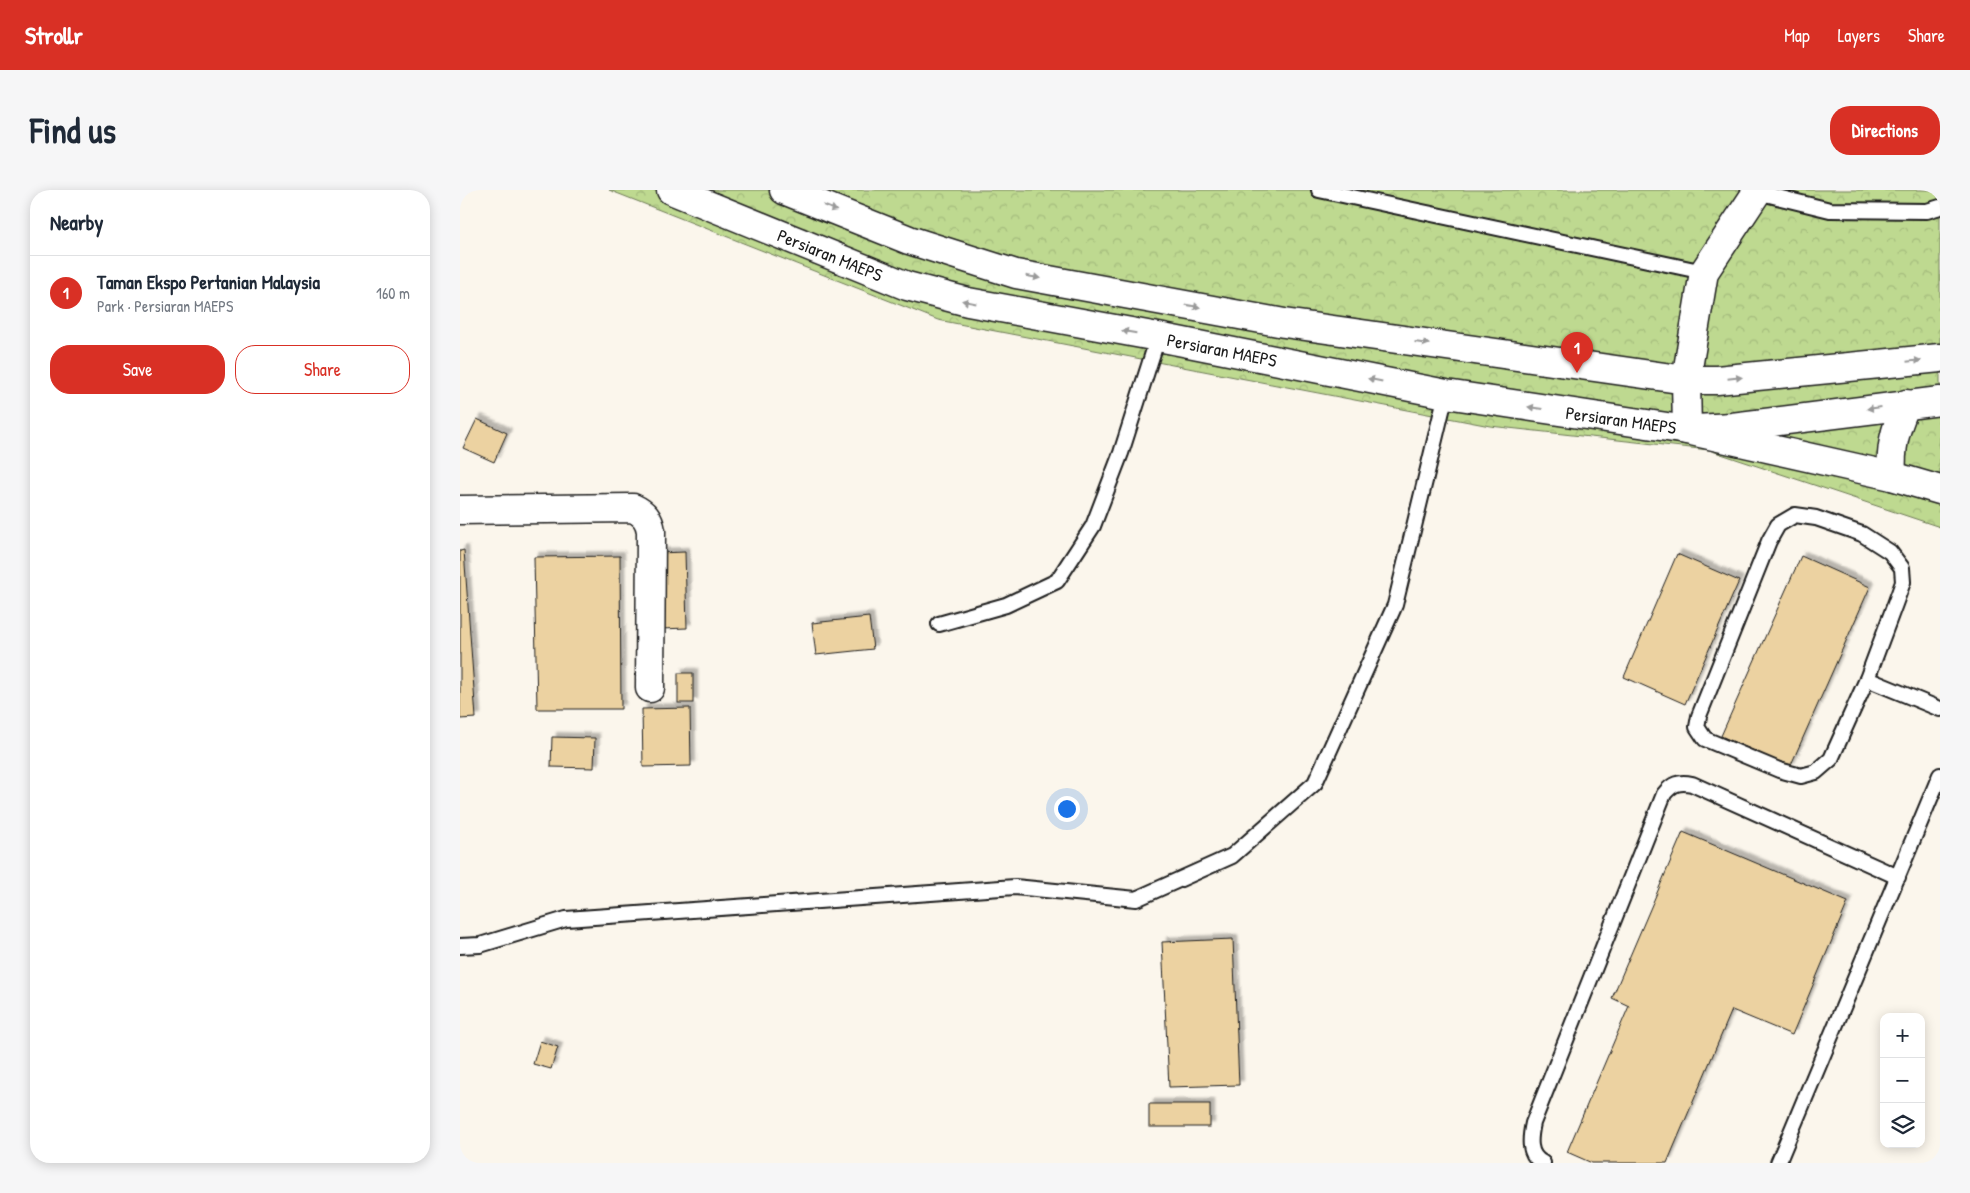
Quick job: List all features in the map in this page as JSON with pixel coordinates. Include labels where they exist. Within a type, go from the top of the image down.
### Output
[{"type":"street","name":"Persiaran MAEPS","points":[[671,190],[907,286],[968,302],[1158,337],[1446,394],[1687,430],[1686,380],[1704,272]]},
{"type":"street","points":[[784,190],[909,240],[1016,274],[1284,323],[1686,380],[1717,380],[1940,358]]},
{"type":"street","points":[[1704,272],[1758,191]]},
{"type":"street","points":[[1687,430],[1732,427],[1940,401]]},
{"type":"street","points":[[1892,476],[1890,454],[1897,426],[1906,404]]},
{"type":"street","points":[[1687,430],[1892,476],[1940,490]]},
{"type":"street","points":[[460,510],[633,508],[641,511],[647,517],[651,531],[650,688]]},
{"type":"lane","points":[[1319,190],[1704,272]]},
{"type":"lane","points":[[1758,191],[1830,210],[1928,211],[1940,207]]},
{"type":"lane","points":[[939,624],[1006,606],[1057,581],[1092,526],[1121,453],[1158,337]]},
{"type":"lane","points":[[460,946],[480,945],[566,919],[1015,887],[1136,899],[1232,856],[1315,783],[1395,606],[1446,394]]},
{"type":"lane","points":[[1795,516],[1816,518],[1862,534],[1890,552],[1902,568],[1903,582],[1867,679],[1832,759],[1816,772],[1801,776],[1779,770],[1705,739],[1697,726],[1699,716],[1769,542],[1778,525],[1795,516]]},
{"type":"lane","points":[[1867,679],[1940,709]]},
{"type":"lane","points":[[1778,1163],[1940,774]]},
{"type":"lane","points":[[1543,1163],[1532,1153],[1530,1140],[1533,1123],[1664,794],[1669,788],[1676,783],[1692,784],[1898,877]]},
{"type":"green space","points":[[609,190],[1940,190],[1940,527],[1709,450],[1490,426],[938,320]]},
{"type":"building","points":[[477,419],[507,433],[494,462],[463,448]]},
{"type":"building","points":[[464,550],[476,718],[460,719],[460,551]]},
{"type":"building","points":[[685,552],[687,628],[661,629],[658,553]]},
{"type":"building","points":[[1677,554],[1739,581],[1685,704],[1624,677]]},
{"type":"building","points":[[620,556],[621,709],[537,709],[534,557]]},
{"type":"building","points":[[1801,556],[1870,587],[1790,767],[1721,736]]},
{"type":"building","points":[[869,617],[873,649],[816,655],[812,623]]},
{"type":"building","points":[[678,673],[693,673],[693,703],[678,703]]},
{"type":"building","points":[[690,708],[691,766],[643,767],[642,709]]},
{"type":"building","points":[[552,737],[595,738],[594,768],[551,767]]},
{"type":"building","points":[[1683,832],[1848,902],[1792,1035],[1732,1010],[1667,1163],[1592,1163],[1567,1152],[1629,1006],[1612,998]]},
{"type":"building","points":[[1233,939],[1239,1085],[1169,1087],[1162,942]]},
{"type":"building","points":[[540,1041],[558,1047],[551,1069],[533,1064]]},
{"type":"building","points":[[1149,1104],[1210,1104],[1210,1127],[1149,1127]]},
{"type":"place","name":"Taman Ekspo Pertanian Malaysia","points":[[1577,373]]}]
